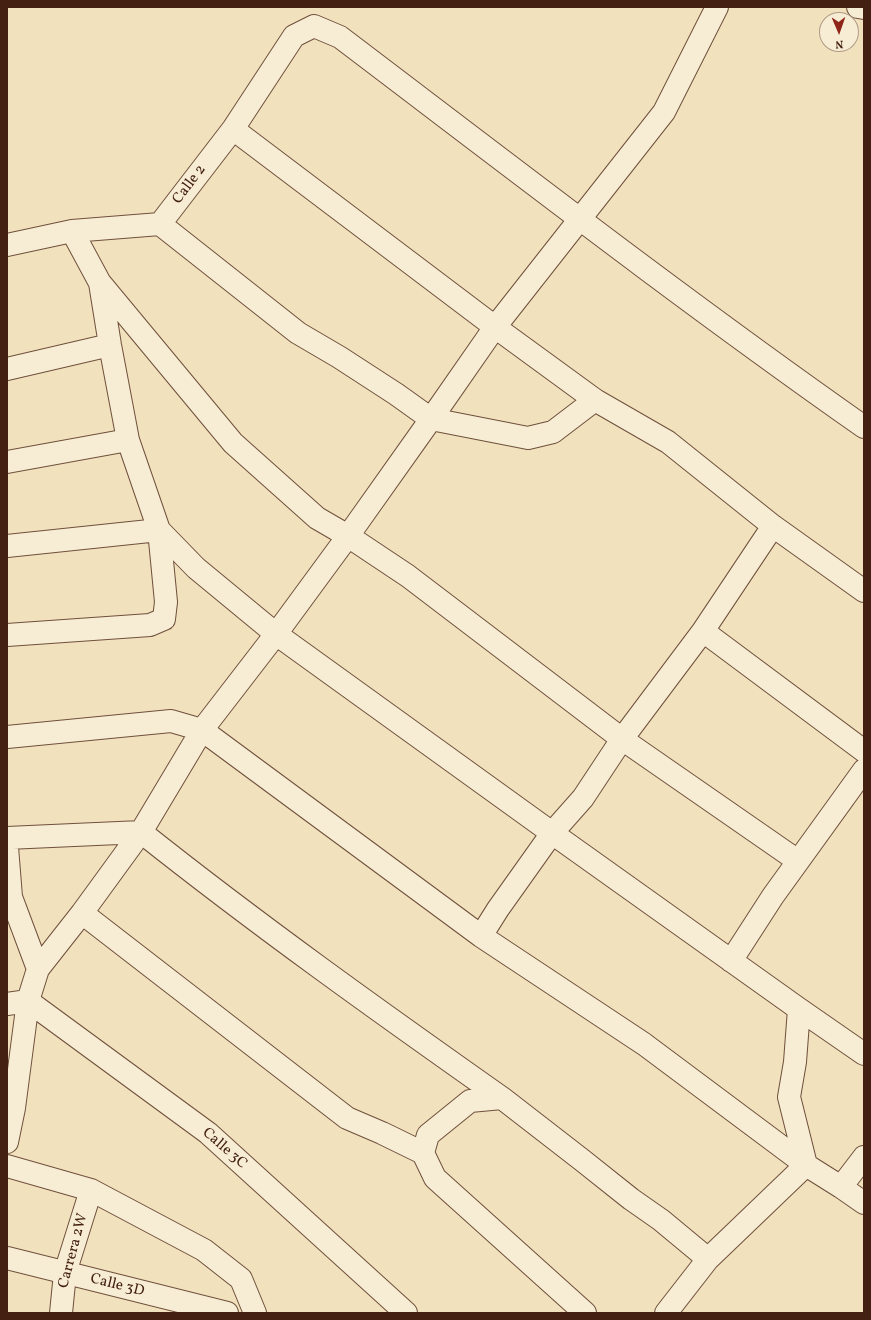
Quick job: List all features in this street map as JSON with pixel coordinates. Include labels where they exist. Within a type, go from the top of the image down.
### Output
[{"type":"street","points":[[7,1142],[14,1108],[18,1003],[38,968],[82,913],[141,832],[202,730],[276,634],[348,536],[495,327],[664,112],[717,7]]},
{"type":"street","points":[[858,7],[864,8]]},
{"type":"street","name":"Calle 2","points":[[160,224],[233,129],[294,36],[314,26],[340,37],[580,219]]},
{"type":"street","points":[[233,129],[495,327],[595,400],[668,442],[773,526],[864,591]]},
{"type":"street","points":[[580,219],[864,427]]},
{"type":"street","points":[[7,245],[72,231],[160,224],[298,333],[340,357],[431,419],[528,438],[553,432],[595,400]]},
{"type":"street","points":[[72,231],[100,283],[233,443],[317,518],[348,536],[408,576],[622,738],[798,861]]},
{"type":"street","points":[[7,635],[150,625],[164,619],[166,602],[160,530],[128,440],[100,283]]},
{"type":"street","points":[[7,369],[110,345]]},
{"type":"street","points":[[7,462],[128,440]]},
{"type":"street","points":[[481,936],[498,909],[552,834],[583,798],[622,738],[703,631],[773,526]]},
{"type":"street","points":[[7,546],[160,530]]},
{"type":"street","points":[[160,530],[196,568],[276,634],[552,834],[864,1054]]},
{"type":"street","points":[[703,631],[864,751]]},
{"type":"street","points":[[7,737],[171,721],[202,730],[481,936],[644,1044],[806,1165],[841,1186],[864,1203]]},
{"type":"street","points":[[731,961],[773,896],[864,770]]},
{"type":"street","points":[[7,838],[141,832],[242,910],[502,1098],[631,1199],[661,1220],[708,1259]]},
{"type":"street","points":[[7,847],[9,897],[38,968]]},
{"type":"street","points":[[82,913],[347,1118],[382,1133],[422,1153],[435,1178],[584,1313]]},
{"type":"street","points":[[25,933],[65,934]]},
{"type":"street","name":"Calle 3C","points":[[18,1003],[208,1133],[406,1313]]},
{"type":"street","points":[[799,1009],[795,1062],[789,1097],[806,1165]]},
{"type":"street","points":[[422,1153],[428,1135],[470,1101],[502,1098]]},
{"type":"street","points":[[841,1186],[864,1157]]},
{"type":"street","points":[[666,1313],[708,1259],[806,1165]]},
{"type":"street","points":[[7,1166],[91,1190],[204,1250],[241,1278],[255,1313]]},
{"type":"street","name":"Carrera 2W","points":[[61,1313],[65,1273],[91,1190]]},
{"type":"street","name":"Calle 3D","points":[[7,1258],[227,1313]]}]
